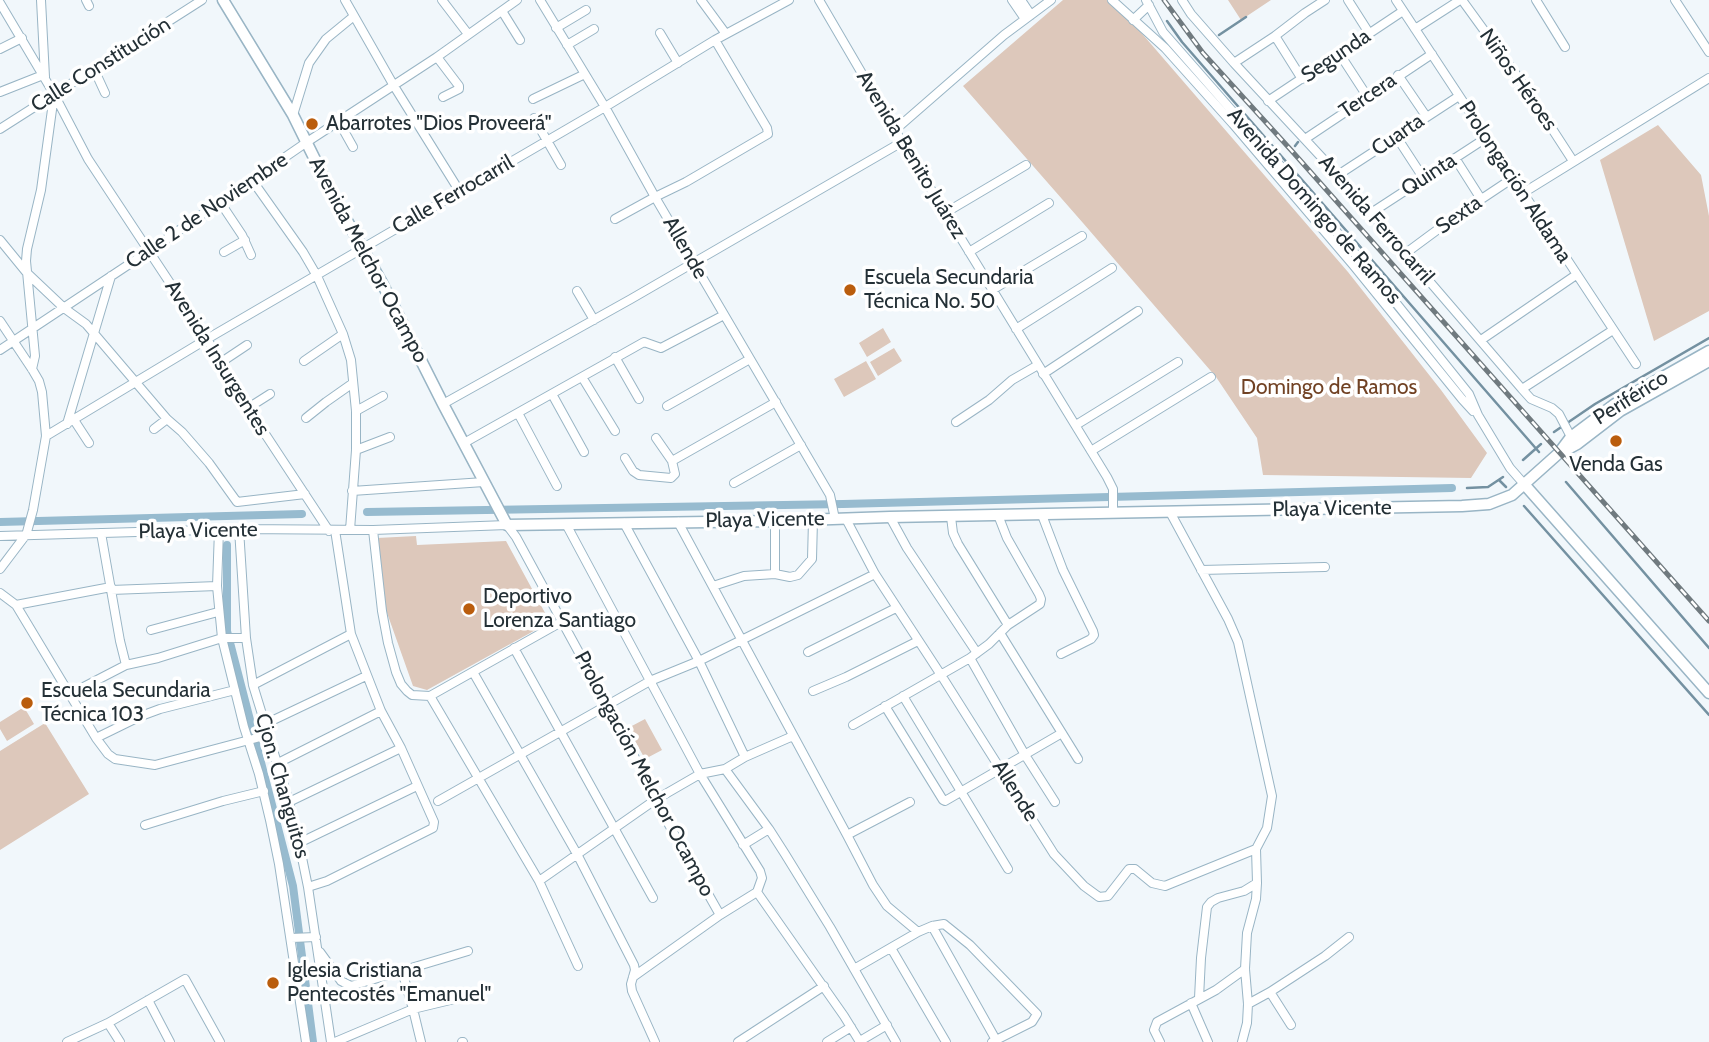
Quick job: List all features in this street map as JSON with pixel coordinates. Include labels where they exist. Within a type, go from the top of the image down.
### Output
[{"type":"main road","name":"Avenida Melchor Ocampo","points":[[223,0],[293,115],[505,520]]},
{"type":"main road","name":"Periférico","points":[[1524,484],[1559,453],[1571,437],[1615,404],[1709,351]]},
{"type":"main road","name":"Periférico","points":[[1559,453],[1577,444],[1620,411],[1709,361]]},
{"type":"main road","name":"Playa Vicente","points":[[505,520],[566,524],[775,522],[838,516],[1042,515],[1113,508],[1170,512],[1462,506],[1497,502],[1512,495],[1524,484]]},
{"type":"main road","points":[[1524,484],[1709,694]]},
{"type":"street","points":[[0,92],[44,78],[41,0]]},
{"type":"street","name":"Calle Constitución","points":[[0,129],[202,0]]},
{"type":"street","points":[[442,0],[468,34]]},
{"type":"street","name":"Calle 2 de Noviembre","points":[[0,350],[437,57],[517,0]]},
{"type":"street","name":"Allende","points":[[540,0],[802,446],[830,495],[838,516],[896,608],[942,674],[1054,854],[1084,886],[1100,897],[1108,895],[1129,869],[1135,869],[1152,883],[1166,886],[1256,849]]},
{"type":"street","points":[[701,0],[726,34]]},
{"type":"street","name":"Calle Ferrocarril","points":[[46,436],[715,40],[789,0]]},
{"type":"street","name":"Avenida Benito Juárez","points":[[819,0],[902,142],[1076,425],[1113,489],[1113,508]]},
{"type":"street","points":[[1012,0],[1028,17]]},
{"type":"street","points":[[1021,0],[1028,17]]},
{"type":"street","points":[[895,130],[1051,0]]},
{"type":"street","points":[[1112,0],[1133,20],[1168,45]]},
{"type":"street","name":"Avenida Ferrocarril","points":[[1182,0],[1191,14],[1338,175],[1531,399],[1559,414],[1571,437]]},
{"type":"street","points":[[1234,63],[1325,0]]},
{"type":"street","points":[[1348,0],[1369,33]]},
{"type":"street","name":"Prolongación Aldama","points":[[1396,0],[1636,364]]},
{"type":"street","points":[[1415,29],[1461,0]]},
{"type":"street","name":"Niños Héroes","points":[[1461,0],[1523,84],[1573,161]]},
{"type":"street","points":[[1536,0],[1565,47]]},
{"type":"street","points":[[1675,0],[1706,42],[1709,52]]},
{"type":"street","points":[[348,2],[394,86],[460,191]]},
{"type":"street","name":"Avenida Insurgentes","points":[[0,3],[22,37],[88,159],[248,408],[332,531]]},
{"type":"street","points":[[1133,20],[1147,3]]},
{"type":"street","name":"Avenida Domingo de Ramos","points":[[1147,3],[1168,45],[1277,167],[1413,331],[1462,399],[1478,415],[1510,468],[1524,484]]},
{"type":"street","points":[[556,28],[586,10]]},
{"type":"street","points":[[502,11],[520,40]]},
{"type":"street","name":"Segunda","points":[[1268,101],[1403,11]]},
{"type":"street","points":[[293,115],[309,62],[326,39],[354,16]]},
{"type":"street","points":[[567,46],[594,29]]},
{"type":"street","points":[[660,33],[678,63]]},
{"type":"street","points":[[1275,36],[1302,79]]},
{"type":"street","points":[[0,49],[22,37]]},
{"type":"street","points":[[615,219],[686,182],[768,134],[769,131],[715,40]]},
{"type":"street","points":[[1339,54],[1367,96]]},
{"type":"street","name":"Tercera","points":[[1305,139],[1432,54]]},
{"type":"street","points":[[437,57],[459,86],[459,89],[443,97]]},
{"type":"street","points":[[94,69],[105,93]]},
{"type":"street","points":[[533,99],[585,74]]},
{"type":"street","points":[[1398,75],[1426,116]]},
{"type":"street","points":[[1523,193],[1709,78]]},
{"type":"street","points":[[33,369],[35,356],[27,249],[41,190],[54,94]]},
{"type":"street","name":"Cuarta","points":[[1338,175],[1459,96]]},
{"type":"street","points":[[534,118],[561,165]]},
{"type":"street","points":[[339,122],[353,147]]},
{"type":"street","points":[[1396,136],[1424,179]]},
{"type":"street","name":"Quinta","points":[[1371,213],[1486,138]]},
{"type":"street","points":[[443,404],[902,142]]},
{"type":"street","points":[[1455,158],[1481,199]]},
{"type":"street","points":[[945,213],[1026,165]]},
{"type":"street","name":"Sexta","points":[[1406,253],[1513,178]]},
{"type":"street","points":[[252,180],[317,276],[343,334],[351,360],[356,411],[356,450],[350,530]]},
{"type":"street","points":[[220,202],[245,240],[251,255]]},
{"type":"street","points":[[969,252],[1049,203]]},
{"type":"street","points":[[992,290],[1083,236]]},
{"type":"street","points":[[0,240],[27,274],[80,318],[167,419],[209,463],[237,502],[305,494]]},
{"type":"street","points":[[224,252],[245,240]]},
{"type":"street","points":[[1016,329],[1112,268]]},
{"type":"street","points":[[1481,340],[1576,275]]},
{"type":"street","points":[[89,443],[70,422],[111,276]]},
{"type":"street","points":[[578,291],[594,320]]},
{"type":"street","points":[[1043,374],[1138,311]]},
{"type":"street","points":[[464,443],[644,342],[661,348],[724,315]]},
{"type":"street","points":[[0,321],[39,381],[46,436],[26,534],[0,569]]},
{"type":"street","points":[[1522,389],[1613,330]]},
{"type":"street","points":[[304,361],[343,334]]},
{"type":"street","points":[[220,363],[247,345]]},
{"type":"street","points":[[615,357],[639,399]]},
{"type":"street","points":[[667,406],[750,359]]},
{"type":"street","points":[[1076,425],[1178,362]]},
{"type":"street","points":[[956,422],[989,400],[1012,380],[1038,365]]},
{"type":"street","points":[[582,377],[615,431]]},
{"type":"street","points":[[1091,452],[1211,377]]},
{"type":"street","points":[[306,418],[353,383]]},
{"type":"street","points":[[248,408],[270,394]]},
{"type":"street","points":[[552,394],[584,452]]},
{"type":"street","points":[[356,411],[383,396]]},
{"type":"street","points":[[672,461],[776,402]]},
{"type":"street","points":[[518,413],[557,486]]},
{"type":"street","points":[[154,429],[167,419]]},
{"type":"street","points":[[356,450],[390,437]]},
{"type":"street","points":[[625,458],[639,475],[671,478],[675,474],[672,461],[656,438]]},
{"type":"street","points":[[734,483],[802,446]]},
{"type":"street","points":[[352,491],[484,482]]},
{"type":"street","points":[[1170,512],[1238,642],[1272,796],[1267,828],[1256,849],[1256,898],[1247,933],[1245,969],[1247,1023],[1242,1042]]},
{"type":"street","points":[[853,724],[973,656],[1008,625],[1040,604],[1041,599],[1007,538],[998,515]]},
{"type":"street","points":[[1042,515],[1063,569],[1094,635],[1060,654]]},
{"type":"street","points":[[890,517],[973,656],[1025,755],[1055,802]]},
{"type":"street","points":[[951,517],[958,544],[1008,625]]},
{"type":"street","name":"Playa Vicente","points":[[0,536],[239,529],[373,530],[505,520]]},
{"type":"street","name":"Prolongación Melchor Ocampo","points":[[505,520],[655,800],[720,915]]},
{"type":"street","points":[[713,586],[744,576],[798,575],[812,559],[813,520]]},
{"type":"street","points":[[678,522],[873,885],[887,906],[918,932]]},
{"type":"street","points":[[775,522],[775,574]]},
{"type":"street","points":[[624,523],[699,661],[745,757]]},
{"type":"street","points":[[566,524],[700,774],[762,878],[757,892],[633,977]]},
{"type":"street","name":"Cjon. Changuitos","points":[[239,529],[244,638],[253,685],[265,724],[258,737],[264,791],[279,864],[306,1042]]},
{"type":"street","name":"Cjon. Changuitos","points":[[219,530],[218,612],[235,690],[258,737],[278,763],[289,802],[308,887],[311,937],[318,950],[333,1042]]},
{"type":"street","points":[[373,530],[388,643],[401,684],[412,695],[430,696],[560,622]]},
{"type":"street","points":[[308,887],[340,875],[433,828],[434,822],[401,748],[381,711],[351,635],[332,531]]},
{"type":"street","points":[[101,533],[126,665]]},
{"type":"street","points":[[1201,570],[1325,567]]},
{"type":"street","points":[[438,801],[649,681],[699,661],[875,574]]},
{"type":"street","points":[[16,605],[111,588],[217,586]]},
{"type":"street","points":[[0,593],[16,605],[96,738],[115,759],[155,765],[258,737]]},
{"type":"street","points":[[808,652],[896,608]]},
{"type":"street","points":[[151,630],[218,612]]},
{"type":"street","points":[[1000,633],[1078,759]]},
{"type":"street","points":[[253,685],[351,635]]},
{"type":"street","points":[[70,694],[126,665],[224,638],[244,638]]},
{"type":"street","points":[[813,691],[918,641]]},
{"type":"street","points":[[514,648],[653,898]]},
{"type":"street","points":[[473,671],[577,854],[634,965],[632,991],[655,1042]]},
{"type":"street","points":[[265,724],[366,676]]},
{"type":"street","points":[[96,738],[160,709],[235,690]]},
{"type":"street","points":[[430,696],[539,881],[578,967]]},
{"type":"street","points":[[903,696],[1008,869]]},
{"type":"street","points":[[885,706],[943,800],[1062,733]]},
{"type":"street","points":[[278,763],[381,711]]},
{"type":"street","points":[[539,881],[655,800],[700,774],[725,769],[793,736]]},
{"type":"street","points":[[289,802],[401,748]]},
{"type":"street","points":[[725,769],[769,830],[896,1042]]},
{"type":"street","points":[[299,843],[417,786]]},
{"type":"street","points":[[145,825],[264,791]]},
{"type":"street","points":[[847,835],[910,802]]},
{"type":"street","points":[[743,845],[769,830]]},
{"type":"street","points":[[1199,998],[1207,907],[1218,898],[1244,891],[1257,883]]},
{"type":"street","points":[[757,892],[860,1042],[887,1025]]},
{"type":"street","points":[[854,969],[918,932],[932,926],[944,924],[970,945],[1036,1011],[1032,1022],[994,1041],[932,926]]},
{"type":"street","points":[[290,938],[311,937]]},
{"type":"street","points":[[1248,1004],[1325,956],[1349,937]]},
{"type":"street","points":[[891,948],[946,1042]]},
{"type":"street","points":[[318,950],[341,981],[351,986],[468,951]]},
{"type":"street","points":[[1160,1042],[1154,1030],[1157,1022],[1231,980],[1245,969]]},
{"type":"street","points":[[402,971],[421,1042]]},
{"type":"street","points":[[68,1042],[108,1023],[185,979],[220,1042]]},
{"type":"street","points":[[738,1042],[824,986]]},
{"type":"street","points":[[1270,992],[1291,1025]]},
{"type":"street","points":[[333,1042],[413,1009],[467,996]]},
{"type":"street","points":[[148,1000],[170,1042]]},
{"type":"street","points":[[1191,1003],[1208,1042]]},
{"type":"street","points":[[108,1023],[120,1042]]},
{"type":"street","points":[[827,1042],[851,1027]]},
{"type":"green space","name":"Domingo de Ramos","points":[[1063,0],[1107,0],[1138,29],[1348,272],[1487,453],[1471,478],[1263,475],[1257,438],[1216,377],[963,86]]},
{"type":"green space","points":[[1228,0],[1271,0],[1241,20]]},
{"type":"green space","points":[[1658,125],[1701,175],[1709,216],[1709,311],[1654,341],[1600,160]]},
{"type":"green space","points":[[883,328],[891,342],[867,357],[859,343]]},
{"type":"green space","points":[[894,348],[902,361],[878,376],[870,362]]},
{"type":"green space","points":[[866,361],[876,379],[844,397],[834,379]]},
{"type":"green space","points":[[416,536],[417,545],[506,541],[550,622],[427,690],[413,686],[386,610],[377,538]]},
{"type":"green space","points":[[24,707],[34,724],[7,741],[0,729],[0,722]]},
{"type":"green space","points":[[645,719],[662,750],[645,759],[628,728]]},
{"type":"green space","points":[[45,723],[89,794],[0,850],[0,751]]},
{"type":"waterway","points":[[1219,35],[1246,17]]},
{"type":"waterway","points":[[1167,21],[1182,42],[1539,452]]},
{"type":"waterway","points":[[1295,146],[1298,142]]},
{"type":"waterway","points":[[1554,432],[1595,404],[1709,338]]},
{"type":"waterway","points":[[1523,460],[1541,444]]},
{"type":"waterway","points":[[1467,488],[1488,487],[1503,477]]},
{"type":"waterway","points":[[1499,480],[1506,487]]},
{"type":"waterway","points":[[1566,482],[1709,648]]},
{"type":"waterway","points":[[367,512],[843,504],[1452,488]]},
{"type":"waterway","points":[[1524,506],[1709,715]]},
{"type":"waterway","points":[[0,522],[302,514]]},
{"type":"waterway","points":[[227,545],[227,631],[293,886],[313,1042]]},
{"type":"railway","points":[[1164,0],[1203,53],[1709,621]]},
{"type":"place","name":"Abarrotes \"Dios Proveerá\"","points":[[312,124]]},
{"type":"place","name":"Escuela Secundaria Técnica No. 50","points":[[850,290]]},
{"type":"place","name":"Venda Gas","points":[[1616,441]]},
{"type":"place","name":"Deportivo Lorenza Santiago","points":[[469,609]]},
{"type":"place","name":"Escuela Secundaria Técnica 103","points":[[27,703]]},
{"type":"place","name":"Iglesia Cristiana Pentecostés \"Emanuel\"","points":[[273,983]]}]
